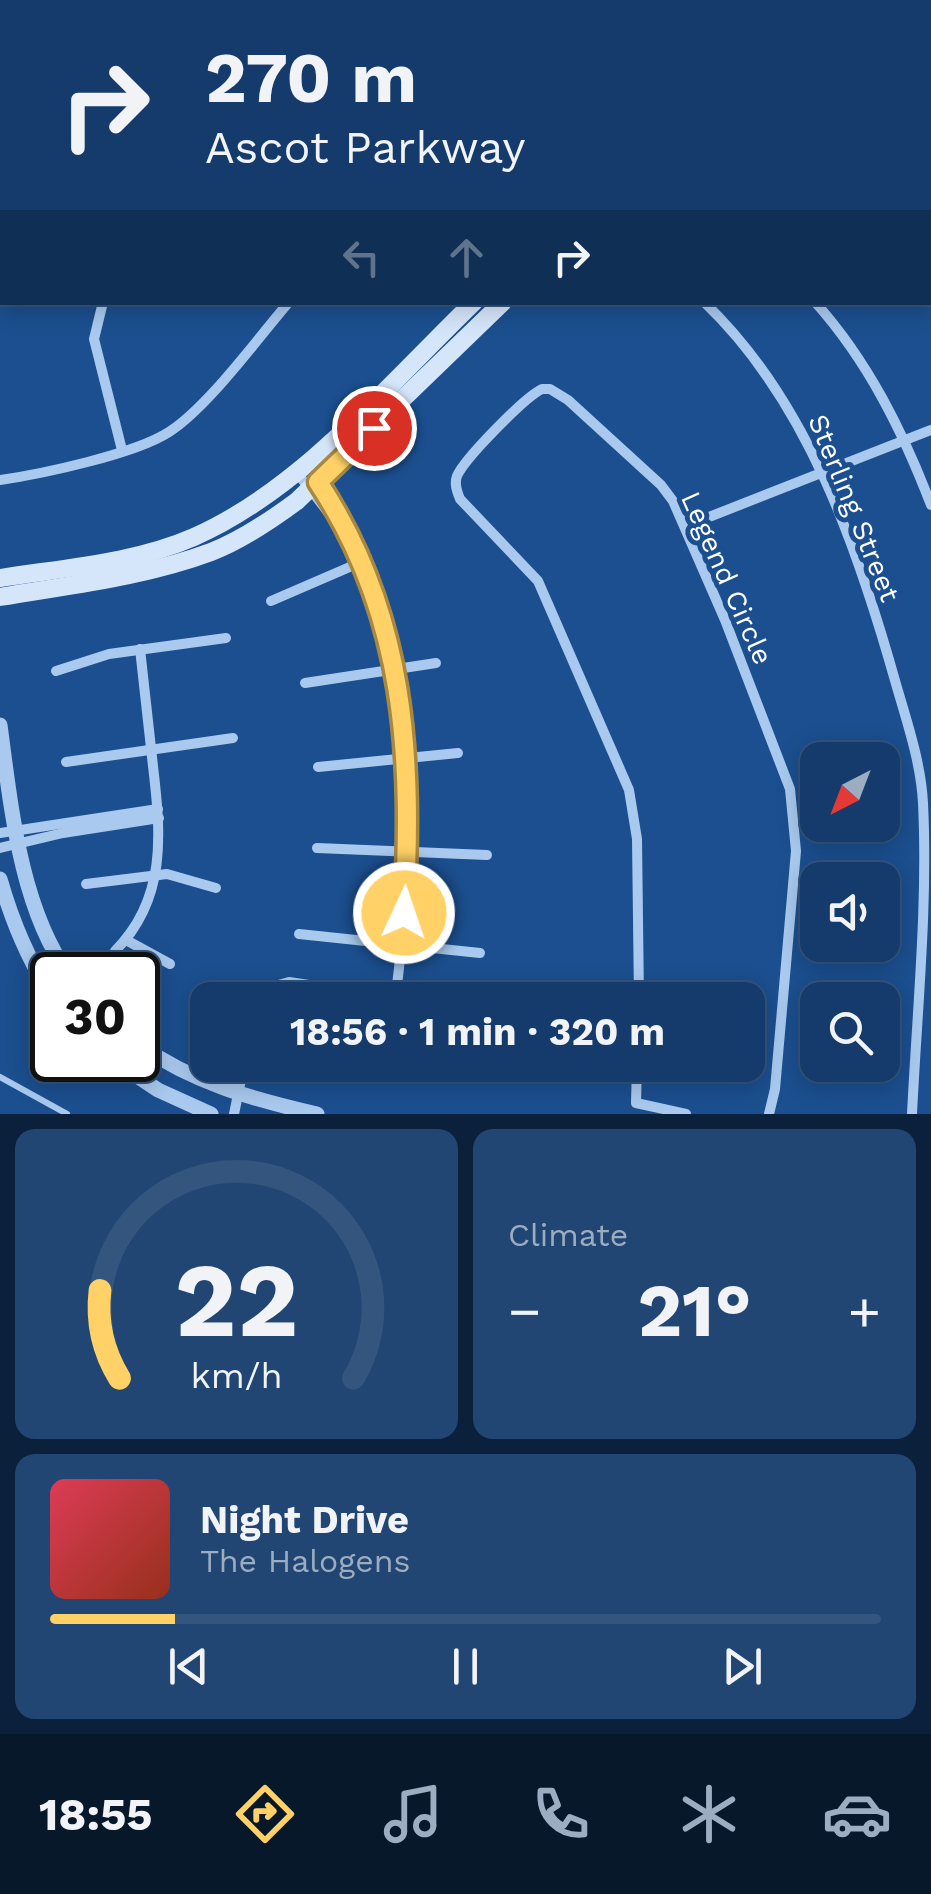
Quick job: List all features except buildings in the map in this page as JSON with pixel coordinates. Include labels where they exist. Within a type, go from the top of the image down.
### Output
[{"type":"main road","points":[[0,578],[145,553],[194,538],[264,497],[296,472],[391,387],[471,305]]},
{"type":"main road","points":[[0,597],[114,578],[212,551],[259,528],[314,485],[501,305]]},
{"type":"street","points":[[102,305],[94,339],[122,450]]},
{"type":"street","points":[[0,480],[29,476],[122,450],[168,432],[184,420],[287,305]]},
{"type":"street","name":"Sterling Street","points":[[707,305],[752,355],[810,445],[886,649],[911,738],[923,800],[922,918],[912,1114]]},
{"type":"street","points":[[818,305],[841,331],[906,439],[931,505]]},
{"type":"street","name":"Legend Circle","points":[[639,982],[638,839],[629,790],[538,582],[460,499],[456,488],[456,477],[511,414],[534,392],[550,389],[568,400],[661,485],[686,526],[790,789],[796,851],[775,1089],[769,1114]]},
{"type":"street","points":[[686,526],[931,430]]},
{"type":"street","points":[[296,472],[314,485],[341,525],[384,619],[394,668],[407,758],[408,852],[397,982]]},
{"type":"street","points":[[271,601],[359,563]]},
{"type":"street","points":[[56,671],[109,654],[226,638]]},
{"type":"street","points":[[116,950],[142,917],[156,875],[158,814],[140,649]]},
{"type":"street","points":[[306,683],[436,663]]},
{"type":"street","points":[[0,725],[11,835],[42,922],[57,952]]},
{"type":"street","points":[[66,762],[233,738]]},
{"type":"street","points":[[318,767],[458,753]]},
{"type":"street","points":[[0,848],[11,835],[158,814]]},
{"type":"street","points":[[318,848],[487,855]]},
{"type":"street","points":[[86,884],[167,874],[216,888]]},
{"type":"street","points":[[0,878],[16,928],[30,954]]},
{"type":"street","points":[[299,934],[480,954]]},
{"type":"street","points":[[126,940],[170,964]]},
{"type":"street","points":[[160,1058],[189,1076],[317,1114]]},
{"type":"street","points":[[146,1082],[211,1114]]},
{"type":"street","points":[[234,1114],[240,1082]]},
{"type":"street","points":[[637,1082],[636,1103],[686,1114]]},
{"type":"lane","points":[[0,1077],[67,1114]]},
{"type":"route","points":[[374,428],[318,482],[358,549],[359,563],[384,619],[392,654],[407,758],[404,913]]}]
